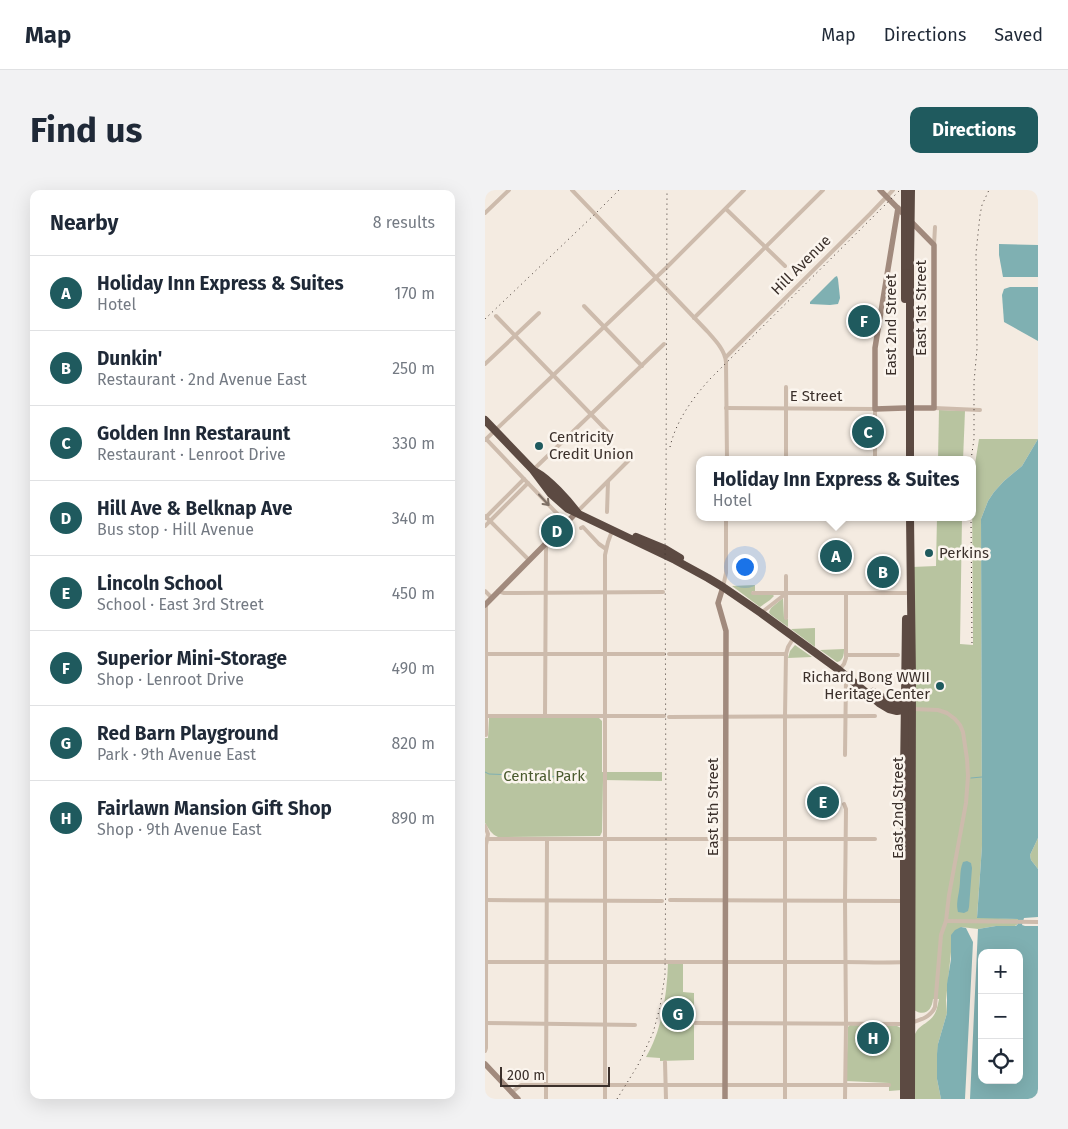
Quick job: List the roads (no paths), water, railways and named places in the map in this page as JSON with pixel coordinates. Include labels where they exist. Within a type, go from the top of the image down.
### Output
[{"type":"highway","name":"East 2nd Street","points":[[905,190],[907,266],[905,456]]},
{"type":"highway","name":"East 2nd Street","points":[[907,266],[911,190]]},
{"type":"highway","name":"East 2nd Street","points":[[907,408],[910,456]]},
{"type":"highway","points":[[485,420],[533,470],[542,475],[566,498],[577,512],[612,531],[640,538],[665,549],[706,573],[846,676],[859,682],[883,699],[907,708]]},
{"type":"highway","name":"East 2nd Street","points":[[905,521],[908,593]]},
{"type":"highway","name":"East 2nd Street","points":[[910,521],[904,901],[911,1099]]},
{"type":"highway","name":"East 2nd Street","points":[[904,1099],[908,1023],[907,708]]},
{"type":"street","points":[[485,212],[509,190]]},
{"type":"street","points":[[572,190],[719,345],[726,357],[727,456]]},
{"type":"street","points":[[565,523],[485,440],[744,190]]},
{"type":"street","points":[[694,318],[823,190]]},
{"type":"street","name":"East 1st Street","points":[[881,190],[934,245],[934,408]]},
{"type":"street","name":"Hill Avenue","points":[[726,357],[893,190]]},
{"type":"street","points":[[875,456],[875,348],[898,208]]},
{"type":"street","points":[[726,209],[785,266]]},
{"type":"street","points":[[934,245],[935,227]]},
{"type":"street","points":[[584,306],[642,366]]},
{"type":"street","points":[[485,364],[539,313]]},
{"type":"street","points":[[496,316],[612,436]]},
{"type":"street","points":[[533,470],[664,344]]},
{"type":"street","points":[[786,387],[786,456]]},
{"type":"street","name":"E Street","points":[[726,408],[934,408],[980,410]]},
{"type":"street","points":[[486,735],[485,604],[630,459]]},
{"type":"street","points":[[524,479],[485,517],[529,560]]},
{"type":"street","points":[[607,512],[608,481]]},
{"type":"street","points":[[485,526],[528,483]]},
{"type":"street","name":"East 5th Street","points":[[725,1099],[726,627],[718,603],[726,576],[726,521]]},
{"type":"street","points":[[581,528],[583,527],[606,549]]},
{"type":"street","points":[[605,1099],[606,549],[612,531]]},
{"type":"street","points":[[545,716],[546,543]]},
{"type":"street","points":[[786,576],[786,618]]},
{"type":"street","points":[[485,591],[492,598]]},
{"type":"street","points":[[498,592],[663,592]]},
{"type":"street","points":[[753,593],[908,593]]},
{"type":"street","points":[[839,670],[845,662],[846,655],[846,593]]},
{"type":"street","points":[[761,613],[786,594]]},
{"type":"street","points":[[785,1099],[786,654],[794,638]]},
{"type":"street","points":[[485,654],[786,654]]},
{"type":"street","points":[[846,655],[899,655]]},
{"type":"street","points":[[845,754],[846,676]]},
{"type":"street","points":[[695,1023],[908,1023],[933,1013],[941,935],[946,921],[966,803],[968,772],[965,738],[959,723],[947,713],[935,709],[907,708]]},
{"type":"street","points":[[486,716],[875,716]]},
{"type":"street","points":[[844,804],[846,809],[845,1099]]},
{"type":"street","points":[[485,1051],[485,915],[486,845],[488,834],[486,828]]},
{"type":"street","points":[[487,839],[875,839]]},
{"type":"street","points":[[546,1099],[547,839]]},
{"type":"street","points":[[486,900],[662,901]]},
{"type":"street","points":[[670,900],[904,901]]},
{"type":"street","points":[[946,921],[1038,922]]},
{"type":"street","points":[[486,962],[905,962]]},
{"type":"street","points":[[485,1023],[635,1025]]},
{"type":"street","points":[[665,1062],[665,1099]]},
{"type":"street","points":[[485,1064],[517,1099]]},
{"type":"street","points":[[512,1092],[521,1085],[889,1085]]},
{"type":"water","points":[[999,244],[1038,245],[1038,277],[1003,277]]},
{"type":"water","points":[[837,276],[840,298],[838,304],[810,304],[810,302]]},
{"type":"water","points":[[1010,287],[1038,287],[1038,341],[1004,322],[1002,295],[1004,289]]},
{"type":"water","points":[[1038,439],[1038,838],[1030,855],[1031,860],[1038,869],[1038,917],[1024,918],[1022,925],[1038,926],[1038,1099],[970,1099],[978,929],[996,926],[1016,926],[1018,924],[1018,919],[977,918],[982,846],[981,519],[988,501],[1004,481],[1022,466]]},
{"type":"water","points":[[963,862],[971,863],[972,868],[969,907],[968,911],[964,913],[958,912],[957,904],[962,865]]},
{"type":"water","points":[[961,927],[966,928],[973,942],[965,1099],[941,1099],[937,1079],[938,1044],[947,1013],[951,935]]},
{"type":"waterway","points":[[485,772],[489,774],[567,777]]},
{"type":"waterway","points":[[971,778],[982,777]]},
{"type":"railway","points":[[485,319],[619,190]]},
{"type":"railway","points":[[617,1099],[638,1065],[653,1033],[660,1007],[665,975],[667,190]]},
{"type":"railway","points":[[670,447],[676,428],[685,411],[710,379],[900,190]]},
{"type":"railway","points":[[972,456],[974,439],[974,382],[977,349],[976,253],[982,205],[989,190]]},
{"type":"railway","points":[[971,521],[972,645]]},
{"type":"place","name":"Superior Mini-Storage","points":[[864,321]]},
{"type":"place","name":"Golden Inn Restaraunt","points":[[868,432]]},
{"type":"place","name":"Centricity Credit Union","points":[[539,446]]},
{"type":"place","name":"Hill Ave & Belknap Ave","points":[[557,531]]},
{"type":"place","name":"Perkins","points":[[929,553]]},
{"type":"place","name":"Holiday Inn Express & Suites","points":[[836,556]]},
{"type":"place","name":"Dunkin'","points":[[883,572]]},
{"type":"place","name":"Richard Bong WWII Heritage Center","points":[[940,686]]},
{"type":"place","name":"Lincoln School","points":[[823,802]]},
{"type":"place","name":"Red Barn Playground","points":[[678,1014]]},
{"type":"place","name":"Fairlawn Mansion Gift Shop","points":[[873,1038]]},
{"type":"park label","name":"Central Park","points":[[544,776]]}]
